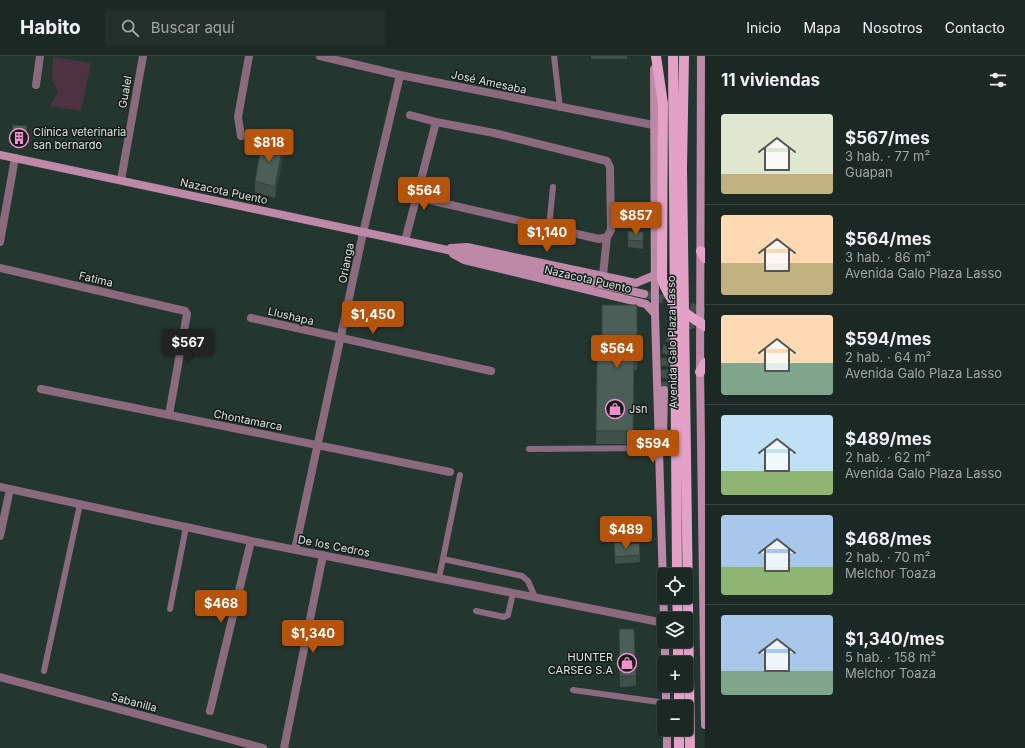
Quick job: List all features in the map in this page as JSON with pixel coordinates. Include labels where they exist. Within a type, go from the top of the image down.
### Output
[{"type":"main road","points":[[655,56],[663,104],[662,279],[669,298],[690,316],[705,326]]},
{"type":"main road","name":"Avenida Galo Plaza Lasso","points":[[655,56],[655,314],[664,612]]},
{"type":"main road","name":"Avenida Galo Plaza Lasso","points":[[673,56],[677,568]]},
{"type":"main road","name":"Avenida Galo Plaza Lasso","points":[[684,56],[682,168],[690,748]]},
{"type":"main road","points":[[701,56],[703,119],[705,725]]},
{"type":"main road","name":"Nazacota Puento","points":[[0,155],[406,241],[644,294]]},
{"type":"main road","points":[[443,249],[468,247],[636,282],[655,275]]},
{"type":"main road","name":"Nazacota Puento","points":[[443,249],[464,260],[646,304],[655,314]]},
{"type":"main road","points":[[662,538],[664,390]]},
{"type":"main road","points":[[667,736],[667,748]]},
{"type":"main road","points":[[679,736],[679,748]]},
{"type":"street","points":[[36,85],[40,56]]},
{"type":"street","name":"Gualel","points":[[121,180],[143,56]]},
{"type":"street","points":[[241,136],[238,117],[249,56]]},
{"type":"street","name":"José Amesaba","points":[[320,56],[338,58],[400,75],[560,108],[654,125]]},
{"type":"street","name":"Orianga","points":[[295,550],[342,339],[363,233],[400,75]]},
{"type":"street","points":[[410,115],[436,122],[494,133],[607,161],[610,168],[611,230],[607,237],[603,275]]},
{"type":"street","points":[[406,241],[436,122]]},
{"type":"street","points":[[0,242],[15,158]]},
{"type":"street","points":[[416,197],[599,239],[607,237]]},
{"type":"street","name":"Fatima","points":[[0,268],[186,312],[169,415]]},
{"type":"street","name":"Llushapa","points":[[251,318],[491,371]]},
{"type":"street","name":"Chontamarca","points":[[41,389],[450,472]]},
{"type":"street","name":"De los Cedros","points":[[0,487],[323,556],[657,622]]},
{"type":"street","points":[[0,536],[10,489]]},
{"type":"street","points":[[210,711],[251,541]]},
{"type":"street","points":[[284,748],[323,556]]},
{"type":"street","name":"Sabanilla","points":[[0,677],[263,748]]},
{"type":"lane","points":[[554,56],[560,108]]},
{"type":"lane","points":[[549,227],[553,187]]},
{"type":"lane","points":[[529,449],[658,448]]},
{"type":"lane","points":[[439,578],[460,475]]},
{"type":"lane","points":[[44,671],[80,504]]},
{"type":"lane","points":[[170,609],[186,527]]},
{"type":"lane","points":[[443,559],[522,576],[528,581],[535,597]]},
{"type":"lane","points":[[476,611],[504,617],[508,615],[512,593]]},
{"type":"lane","points":[[573,690],[657,704]]},
{"type":"shaded area","points":[[53,57],[91,63],[81,111],[50,106],[58,92],[52,81]]},
{"type":"building","points":[[13,125],[27,126],[25,138],[12,135]]},
{"type":"building","points":[[262,141],[283,145],[275,187],[255,181]]},
{"type":"building","points":[[628,231],[643,232],[643,241],[628,240]]},
{"type":"building","points":[[602,305],[637,305],[637,358],[634,358],[633,431],[596,431],[597,358],[602,358]]},
{"type":"building","points":[[624,542],[624,545],[639,543],[640,555],[615,557],[614,543]]},
{"type":"building","points":[[619,629],[634,629],[636,676],[620,676]]},
{"type":"tunnel","points":[[644,294],[705,311]]},
{"type":"tunnel","points":[[664,390],[665,364],[668,345],[678,332],[688,326],[702,321]]},
{"type":"place","name":"Clínica veterinaria san bernardo","points":[[19,138]]},
{"type":"place","name":"Jsn","points":[[615,409]]},
{"type":"place","name":"HUNTER CARSEG S.A","points":[[627,663]]}]
